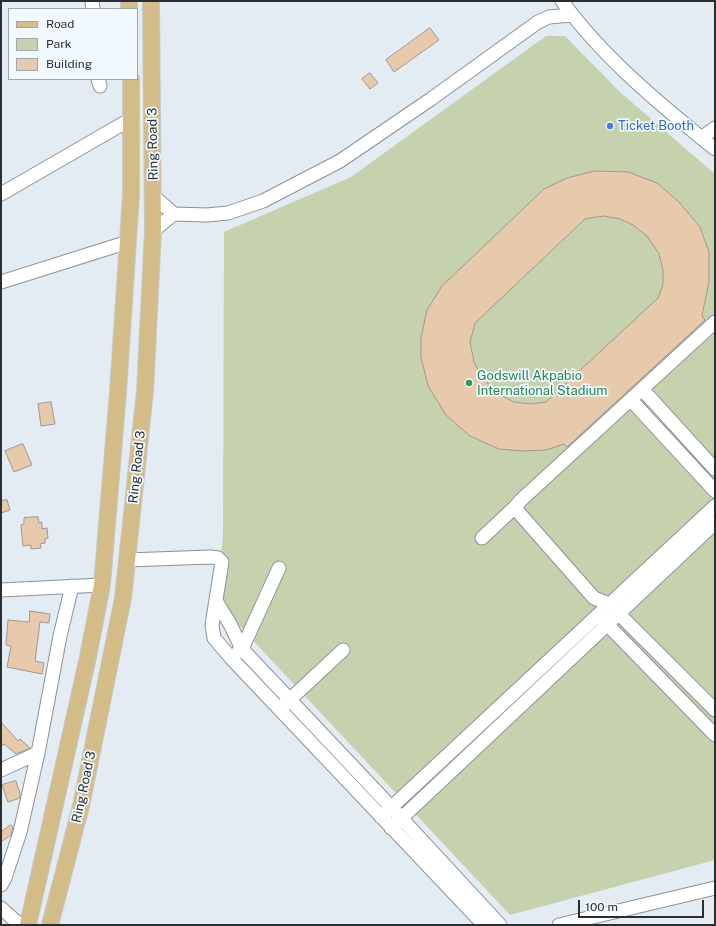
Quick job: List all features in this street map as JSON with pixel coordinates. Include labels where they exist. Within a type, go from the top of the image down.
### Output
[{"type":"main road","name":"Ring Road 3","points":[[50,925],[81,806],[123,598],[145,391],[153,231],[154,196],[150,1]]},
{"type":"main road","name":"Ring Road 3","points":[[28,925],[88,657],[102,585],[118,392],[131,195],[131,80]]},
{"type":"street","points":[[562,1],[572,15],[610,56],[640,85],[715,150]]},
{"type":"street","points":[[154,196],[174,214],[207,215],[228,213],[263,201],[340,161],[431,99],[538,22],[549,17],[572,15]]},
{"type":"street","points":[[1,194],[132,119]]},
{"type":"street","points":[[701,138],[715,128]]},
{"type":"street","points":[[153,231],[174,214]]},
{"type":"street","points":[[1,282],[128,242]]},
{"type":"street","points":[[482,538],[520,501],[715,322]]},
{"type":"street","points":[[642,389],[715,468]]},
{"type":"street","points":[[631,400],[715,491]]},
{"type":"street","points":[[679,452],[690,441]]},
{"type":"street","points":[[381,817],[715,506]]},
{"type":"street","points":[[515,507],[594,598],[609,604],[619,613],[715,710]]},
{"type":"street","points":[[391,828],[715,523]]},
{"type":"street","points":[[127,560],[211,557],[218,558],[222,562],[212,625],[214,638],[231,658],[484,925]]},
{"type":"street","points":[[231,658],[242,649],[279,568]]},
{"type":"street","points":[[1,590],[102,585]]},
{"type":"street","points":[[1,885],[5,878],[20,832],[38,753],[60,636],[72,586]]},
{"type":"street","points":[[594,598],[598,614],[715,735]]},
{"type":"street","points":[[216,601],[230,624],[242,649],[500,925]]},
{"type":"street","points":[[280,709],[343,650]]},
{"type":"street","points":[[1,770],[38,753]]},
{"type":"street","points":[[559,925],[715,888]]},
{"type":"street","points":[[1,908],[20,925]]},
{"type":"green space","name":"Godswill Akpabio International Stadium","points":[[546,36],[565,36],[621,93],[715,174],[715,860],[510,915],[217,602],[223,534],[224,232],[351,177]]},
{"type":"building","points":[[430,28],[439,40],[394,72],[386,60]]},
{"type":"building","points":[[370,73],[378,83],[370,89],[362,79]]},
{"type":"building","points":[[595,171],[628,172],[657,183],[679,202],[700,227],[709,252],[709,281],[702,316],[705,320],[567,447],[564,444],[546,450],[523,451],[499,449],[470,436],[446,415],[428,386],[421,357],[421,338],[427,310],[442,286],[544,189],[567,178]],"holes":[[[604,216],[620,219],[633,225],[647,236],[659,254],[663,270],[663,285],[658,298],[546,402],[531,404],[514,402],[500,395],[483,379],[474,362],[470,342],[475,323],[585,219]]]},
{"type":"building","points":[[51,402],[55,424],[41,426],[38,404]]},
{"type":"building","points":[[23,444],[32,465],[14,472],[5,451]]},
{"type":"building","points":[[7,500],[10,510],[1,513],[1,501]]},
{"type":"building","points":[[38,517],[39,523],[42,522],[42,529],[47,528],[48,538],[45,539],[45,543],[40,544],[41,548],[31,549],[31,545],[23,546],[21,525],[24,524],[24,518]]},
{"type":"building","points":[[30,611],[50,614],[49,623],[40,622],[35,661],[44,663],[42,674],[7,667],[11,646],[6,645],[8,620],[29,622]]},
{"type":"building","points":[[1,722],[18,741],[20,739],[30,748],[16,754],[4,744],[1,747]]},
{"type":"building","points":[[16,781],[20,798],[8,802],[2,785]]},
{"type":"building","points":[[11,825],[13,827],[11,835],[1,842],[1,832]]},
{"type":"place","name":"Ticket Booth","points":[[610,126]]},
{"type":"place","name":"Godswill Akpabio International Stadium","points":[[469,383]]}]
